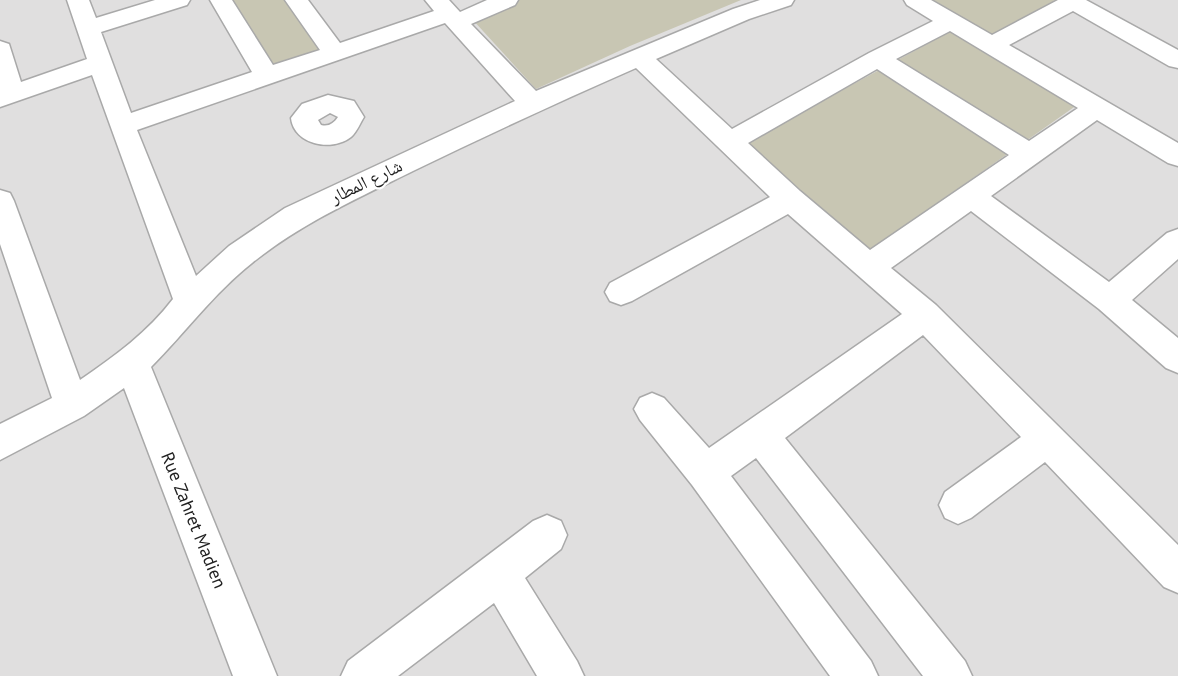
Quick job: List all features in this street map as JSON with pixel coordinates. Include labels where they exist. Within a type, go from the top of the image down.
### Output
[{"type":"street","points":[[78,0],[122,126],[190,302]]},
{"type":"street","points":[[89,28],[179,0]]},
{"type":"street","points":[[221,0],[267,76]]},
{"type":"street","points":[[296,0],[335,53]]},
{"type":"street","points":[[122,126],[447,12],[507,0]]},
{"type":"street","name":"شارع المطار","points":[[0,443],[72,405],[132,363],[173,324],[190,302],[240,255],[295,216],[532,103],[741,14],[783,0]]},
{"type":"street","points":[[915,0],[1178,156]]},
{"type":"street","points":[[991,45],[1071,1],[1178,60]]},
{"type":"street","points":[[447,12],[532,103]]},
{"type":"street","points":[[729,142],[878,58],[951,21]]},
{"type":"street","points":[[0,49],[6,96],[101,63]]},
{"type":"street","points":[[640,58],[790,199],[925,315],[1178,573]]},
{"type":"street","points":[[878,58],[1030,156]]},
{"type":"street","points":[[295,67],[320,106]]},
{"type":"street","points":[[869,267],[1096,108]]},
{"type":"street","points":[[970,195],[1110,300],[1178,358]]},
{"type":"street","points":[[621,292],[790,199]]},
{"type":"street","points":[[0,201],[72,405]]},
{"type":"street","points":[[1110,300],[1178,241]]},
{"type":"street","points":[[705,472],[760,435],[925,315]]},
{"type":"street","name":"Rue Zahret Madien","points":[[132,363],[255,676]]},
{"type":"street","points":[[652,409],[705,472],[856,676]]},
{"type":"street","points":[[760,435],[950,676]]},
{"type":"street","points":[[958,504],[1046,440]]},
{"type":"street","points":[[363,676],[547,535]]},
{"type":"street","points":[[499,574],[562,676]]},
{"type":"shaded area","points":[[0,0],[1178,0],[1178,676],[0,676]]},
{"type":"shaded area","points":[[226,0],[287,0],[323,51],[270,70]]},
{"type":"shaded area","points":[[494,0],[741,0],[630,46],[536,89],[472,19]]},
{"type":"shaded area","points":[[929,0],[1053,0],[1056,1],[989,36]]},
{"type":"shaded area","points":[[953,30],[1077,105],[871,250],[739,146]]}]
